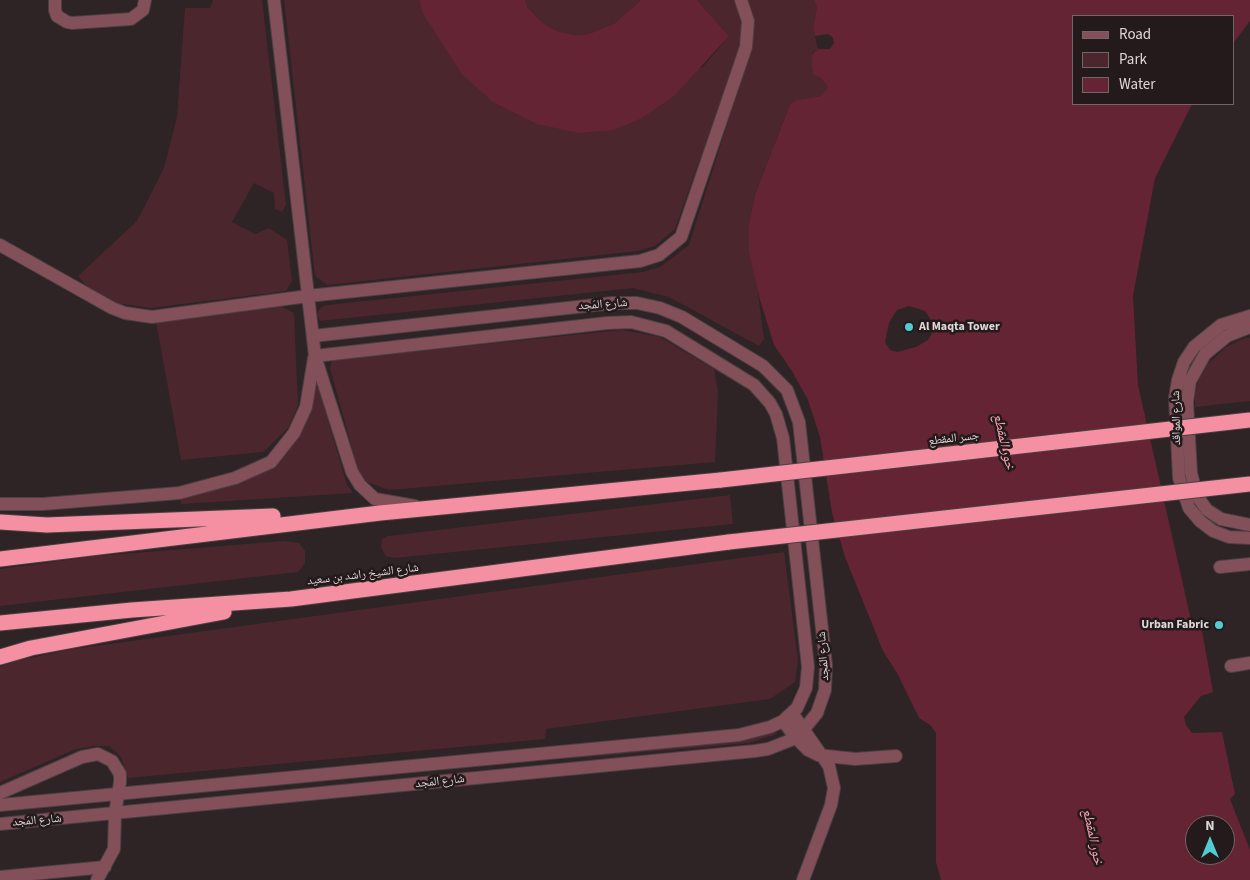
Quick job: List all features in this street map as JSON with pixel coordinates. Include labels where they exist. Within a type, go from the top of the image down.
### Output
[{"type":"highway","name":"جسر المقطع","points":[[435,508],[722,480],[1250,420]]},
{"type":"highway","name":"شارع الشيخ راشد بن سعيد","points":[[0,623],[132,610],[291,599],[729,542],[1250,484]]},
{"type":"highway","points":[[0,559],[435,508]]},
{"type":"highway","points":[[0,522],[47,524],[380,513]]},
{"type":"highway","points":[[0,657],[31,648],[291,599]]},
{"type":"street","points":[[55,0],[57,16],[72,23],[131,19],[143,10],[145,0]]},
{"type":"street","points":[[274,0],[315,356],[352,472],[360,486],[375,499],[435,508]]},
{"type":"street","points":[[0,245],[112,308],[138,316],[166,315],[308,296],[640,261],[659,255],[681,237],[746,46],[748,21],[741,0]]},
{"type":"street","name":"شارع المَجد","points":[[0,824],[755,751],[780,745],[799,733],[822,702],[826,690],[826,665],[799,422],[787,390],[767,370],[682,317],[660,308],[637,304],[613,303],[313,336]]},
{"type":"street","name":"شارع المواقد","points":[[1190,497],[1179,478],[1175,398],[1178,380],[1184,362],[1194,347],[1208,334],[1227,323],[1250,316]]},
{"type":"street","name":"شارع المَجد","points":[[0,805],[739,735],[761,731],[788,717],[804,695],[808,681],[808,667],[784,447],[776,414],[770,403],[754,385],[672,334],[655,327],[631,322],[607,322],[315,356]]},
{"type":"street","name":"شارع المواقد","points":[[1190,497],[1187,402],[1190,381],[1199,362],[1211,348],[1227,336],[1250,327]]},
{"type":"street","points":[[0,504],[43,504],[179,493],[235,478],[271,462],[294,433],[306,407],[315,356]]},
{"type":"street","points":[[1190,497],[1221,519],[1250,526]]},
{"type":"street","points":[[1190,497],[1200,521],[1213,531],[1229,537],[1250,538]]},
{"type":"street","points":[[1220,567],[1250,564]]},
{"type":"street","points":[[1231,666],[1250,663]]},
{"type":"street","points":[[788,717],[808,750],[822,756],[867,759],[896,756]]},
{"type":"street","points":[[0,793],[82,757],[98,754],[106,757],[117,767],[120,774],[119,794],[115,814],[114,849],[98,880]]},
{"type":"street","points":[[803,880],[832,799],[832,775],[829,766],[822,756]]},
{"type":"street","points":[[0,877],[106,867]]},
{"type":"green space","points":[[213,0],[262,0],[286,205],[282,212],[275,209],[274,193],[254,183],[232,222],[255,234],[269,228],[287,240],[292,281],[286,291],[151,308],[115,303],[89,289],[78,276],[137,221],[164,168],[177,117],[185,8],[210,8]]},
{"type":"green space","points":[[284,0],[419,0],[422,12],[702,68],[729,36],[697,0],[814,0],[817,7],[813,27],[818,49],[813,52],[815,75],[821,78],[827,86],[826,91],[821,96],[797,100],[790,104],[755,195],[749,224],[764,339],[759,346],[669,297],[633,288],[320,321],[317,314],[321,307],[327,305],[643,272],[660,267],[689,245],[750,52],[740,48],[675,229],[655,246],[638,251],[327,285],[315,276]]},
{"type":"green space","points":[[525,0],[641,0],[615,23],[589,34],[574,35],[557,31],[543,23],[528,8]]},
{"type":"green space","points":[[278,305],[294,313],[298,405],[288,428],[263,452],[181,460],[156,321]]},
{"type":"green space","points":[[622,330],[660,337],[714,369],[718,392],[715,462],[389,490],[367,482],[358,470],[330,368],[332,360]]},
{"type":"green space","points":[[1245,338],[1250,338],[1250,401],[1195,407],[1195,393],[1200,376],[1208,364],[1226,347]]},
{"type":"green space","points":[[316,387],[319,389],[347,485],[353,493],[181,504],[180,498],[274,467],[312,389]]},
{"type":"green space","points":[[730,495],[733,524],[394,558],[386,556],[381,548],[382,539],[388,536]]},
{"type":"green space","points":[[284,541],[299,543],[305,551],[305,563],[298,572],[0,606],[0,569],[97,556]]},
{"type":"green space","points":[[784,552],[798,660],[795,682],[770,699],[546,729],[545,739],[128,778],[121,757],[109,746],[95,746],[76,749],[0,782],[0,667],[16,661],[73,649]]},
{"type":"green space","points":[[774,728],[777,734],[749,743],[575,758],[574,752]]},
{"type":"water","points":[[419,0],[525,0],[528,8],[543,23],[557,31],[574,35],[589,34],[615,23],[641,0],[697,0],[729,36],[674,96],[642,118],[614,130],[579,133],[537,124],[493,102],[462,74],[422,12]]},
{"type":"water","name":"خور المقطع","points":[[814,0],[1250,0],[1250,21],[1235,41],[1235,15],[1072,15],[1072,105],[1192,105],[1155,178],[1133,296],[1138,385],[1191,620],[1201,625],[1213,692],[1201,696],[1184,717],[1186,725],[1192,733],[1222,732],[1235,794],[1230,799],[1250,850],[1250,880],[941,880],[936,862],[936,733],[930,725],[919,718],[897,673],[883,651],[845,557],[832,513],[820,437],[808,400],[792,371],[774,345],[760,300],[749,252],[749,224],[755,195],[790,104],[797,100],[821,96],[826,90],[827,86],[821,78],[814,75],[812,57],[818,49],[830,49],[834,43],[833,38],[828,34],[815,36],[813,27],[817,7]],"holes":[[[909,306],[925,311],[931,320],[932,333],[928,340],[916,347],[897,352],[890,350],[885,342],[889,323],[897,310]]]},
{"type":"place","name":"Al Maqta Tower","points":[[909,327]]},
{"type":"place","name":"Urban Fabric","points":[[1219,625]]}]
